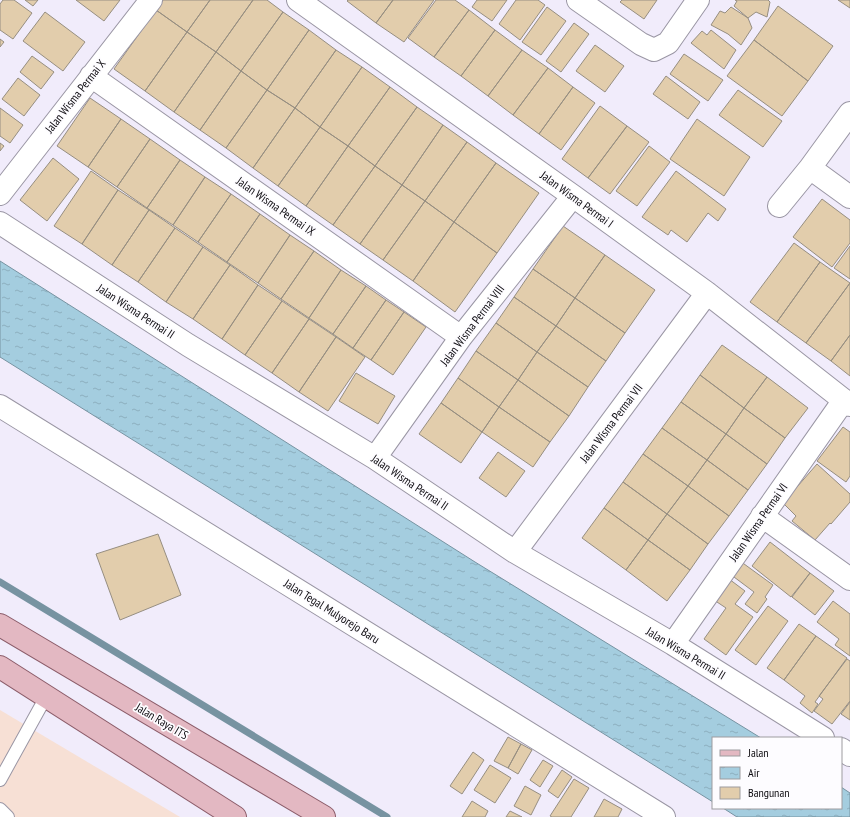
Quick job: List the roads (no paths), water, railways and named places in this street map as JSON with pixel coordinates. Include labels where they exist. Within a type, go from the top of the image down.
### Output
[{"type":"main road","name":"Jalan Raya ITS","points":[[0,625],[324,817]]},
{"type":"main road","points":[[0,667],[235,817]]},
{"type":"street","name":"Jalan Wisma Permai X","points":[[0,194],[151,0]]},
{"type":"street","name":"Jalan Wisma Permai I","points":[[298,0],[573,196],[706,293],[847,403]]},
{"type":"street","points":[[578,0],[641,44],[654,50],[668,43],[698,0]]},
{"type":"street","name":"Jalan Wisma Permai IX","points":[[91,76],[461,337]]},
{"type":"street","points":[[779,206],[810,168],[850,113]]},
{"type":"street","points":[[810,168],[850,197]]},
{"type":"street","name":"Jalan Wisma Permai VIII","points":[[375,458],[461,337],[573,196]]},
{"type":"street","name":"Jalan Wisma Permai II","points":[[0,223],[188,345],[375,458],[515,552],[673,644],[821,737]]},
{"type":"street","name":"Jalan Wisma Permai VII","points":[[515,552],[706,293]]},
{"type":"street","name":"Jalan Wisma Permai VI","points":[[673,644],[762,516],[847,403]]},
{"type":"street","name":"Jalan Tegal Mulyorejo Baru","points":[[0,406],[664,817]]},
{"type":"street","points":[[762,516],[850,579]]},
{"type":"lane","points":[[0,780],[47,696]]},
{"type":"lane","points":[[0,809],[8,817]]},
{"type":"water","points":[[0,261],[475,562],[759,737],[712,737],[712,801],[0,357]]},
{"type":"water","points":[[842,788],[850,793],[850,817],[737,817],[725,809],[842,809]]},
{"type":"waterway","points":[[0,582],[387,817]]}]
